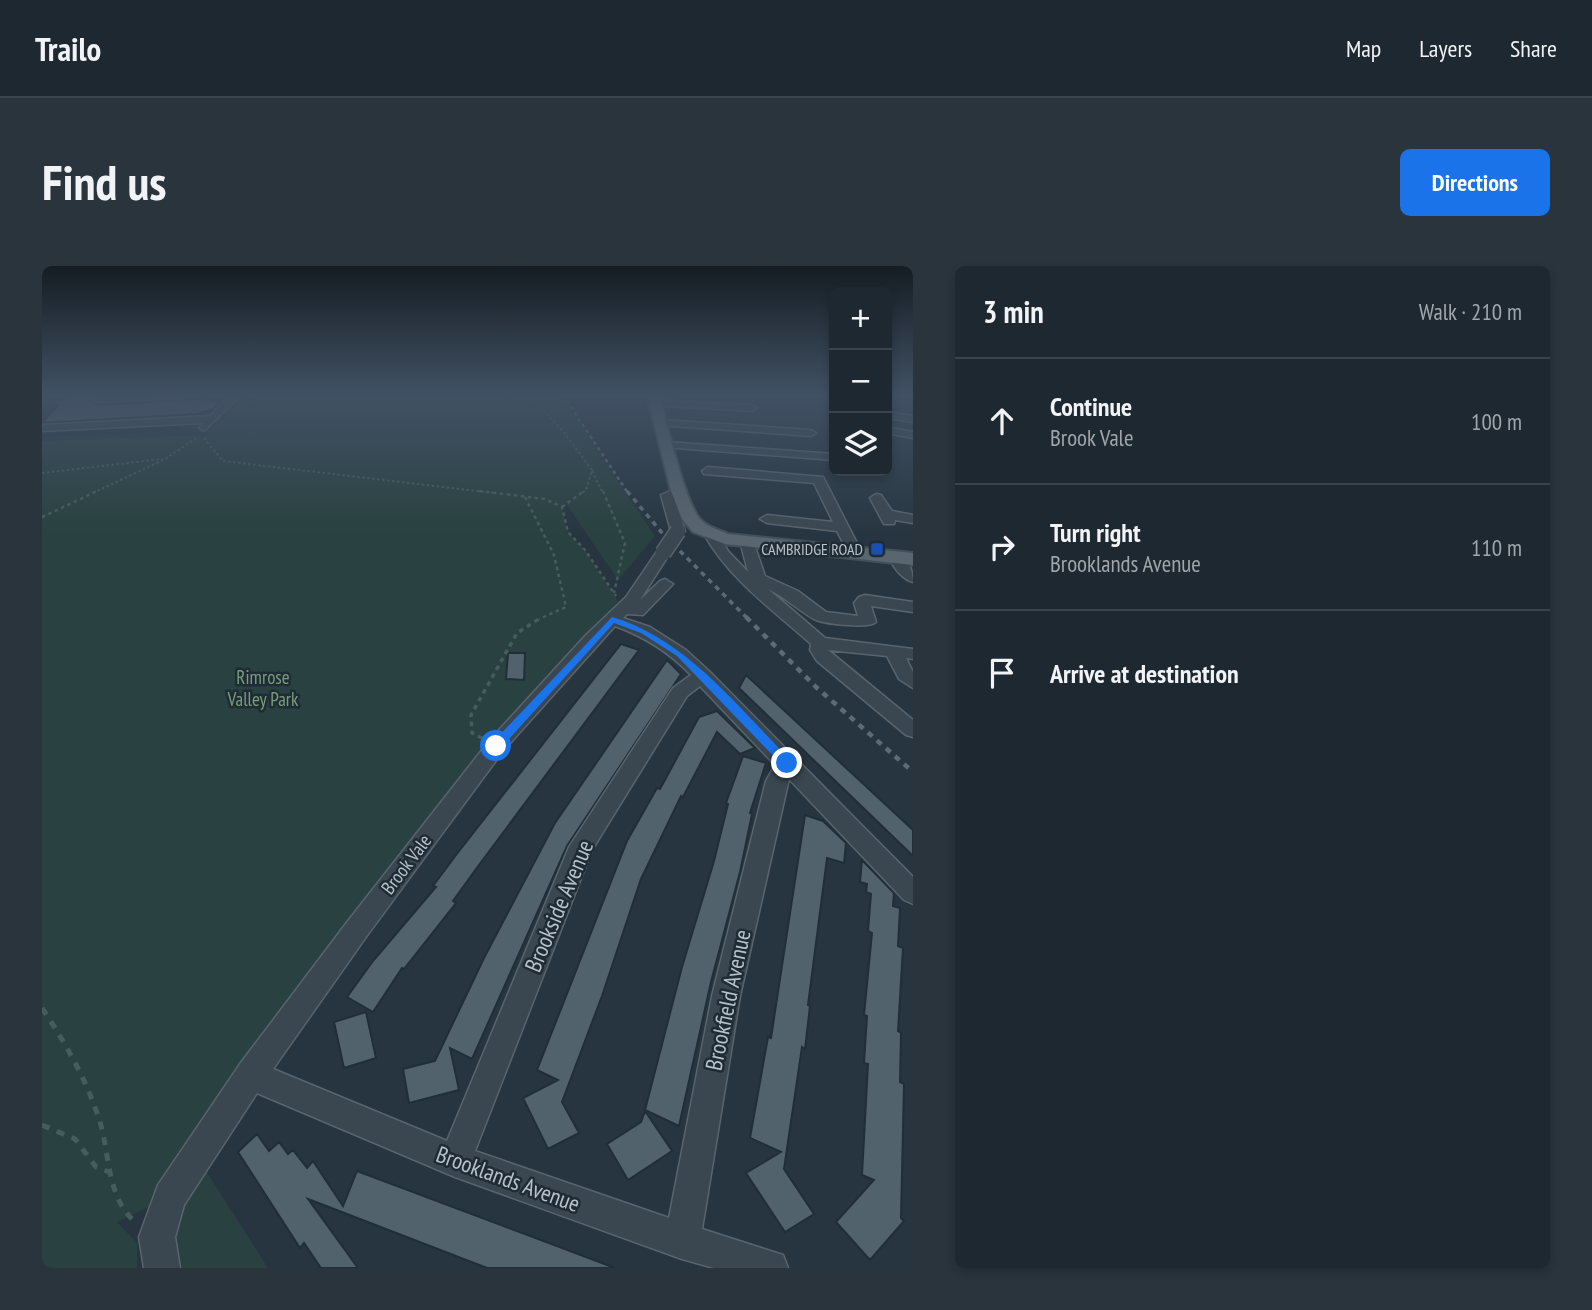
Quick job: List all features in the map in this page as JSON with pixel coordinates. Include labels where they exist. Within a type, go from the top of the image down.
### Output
[{"type":"main road","points":[[666,442],[679,491],[690,519],[705,531],[747,541],[904,558]]},
{"type":"street","points":[[667,446],[829,457]]},
{"type":"street","points":[[708,471],[819,480],[854,551]]},
{"type":"street","name":"Brook Vale","points":[[162,1268],[157,1237],[170,1197],[251,1075],[357,929],[496,746],[632,600],[678,531],[667,495],[679,491]]},
{"type":"street","points":[[876,498],[888,517],[913,519]]},
{"type":"street","points":[[767,519],[842,527]]},
{"type":"street","points":[[705,531],[738,570],[820,643],[913,654]]},
{"type":"street","points":[[747,541],[758,579],[792,594],[826,618],[868,622],[862,603],[865,600],[913,607]]},
{"type":"street","points":[[904,558],[899,564],[913,577]]},
{"type":"street","points":[[618,614],[637,612],[665,584]]},
{"type":"street","points":[[618,614],[680,654],[703,675],[913,892]]},
{"type":"street","points":[[820,643],[819,650],[823,657],[913,730]]},
{"type":"street","points":[[892,651],[905,675],[913,682]]},
{"type":"street","name":"Brookside Avenue","points":[[455,1161],[581,846],[680,692],[703,675]]},
{"type":"street","name":"Brookfield Avenue","points":[[682,1241],[726,996],[777,781],[787,763]]},
{"type":"street","name":"Brooklands Avenue","points":[[251,1075],[342,1117],[455,1161],[682,1241],[770,1268]]},
{"type":"path","points":[[42,517],[165,459],[192,442]]},
{"type":"path","points":[[206,442],[223,461],[545,499],[562,507]]},
{"type":"path","points":[[571,442],[592,470],[616,517],[625,543],[614,593],[618,614]]},
{"type":"path","points":[[42,473],[165,459]]},
{"type":"path","points":[[562,507],[586,490],[592,470]]},
{"type":"path","points":[[496,746],[472,733],[471,715],[517,633],[541,617],[566,607],[554,555],[525,497]]},
{"type":"path","points":[[562,507],[568,532],[585,550],[614,593]]},
{"type":"path","points":[[42,1008],[67,1045],[93,1102],[106,1140],[109,1172],[116,1200],[126,1216],[157,1237]]},
{"type":"path","points":[[42,1125],[75,1139],[96,1167],[109,1172]]},
{"type":"green space","name":"Rimrose Valley Park","points":[[42,442],[592,442],[655,536],[618,580],[567,505],[562,507],[568,532],[585,550],[623,609],[515,723],[170,1197],[117,1222],[137,1243],[137,1268],[42,1268]]},
{"type":"green space","points":[[208,1153],[206,1171],[268,1268],[181,1268],[175,1254],[176,1224],[186,1194]]},
{"type":"building","points":[[621,644],[639,650],[476,869],[453,901],[456,903],[404,969],[402,968],[373,1012],[347,997],[373,961],[436,887],[433,886],[456,855]]},
{"type":"building","points":[[508,653],[525,653],[524,680],[506,679]]},
{"type":"building","points":[[667,660],[681,674],[567,846],[472,1059],[450,1048],[459,1090],[409,1103],[403,1069],[435,1061],[484,958],[555,823]]},
{"type":"building","points":[[746,675],[913,830],[913,856],[739,688]]},
{"type":"building","points":[[717,711],[755,748],[740,754],[717,732],[683,797],[681,796],[641,879],[602,996],[562,1102],[579,1133],[548,1149],[523,1098],[558,1080],[537,1070],[627,841],[657,788],[660,789],[699,717]]},
{"type":"building","points":[[743,756],[766,763],[750,813],[752,814],[740,872],[711,982],[679,1126],[645,1110],[682,967],[714,861],[728,804],[726,803]]},
{"type":"building","points":[[805,815],[823,821],[846,843],[844,863],[827,858],[805,1049],[802,1047],[784,1169],[814,1214],[785,1232],[746,1173],[781,1152],[750,1138],[768,1037],[771,1038]]},
{"type":"building","points":[[862,860],[894,893],[893,906],[900,908],[898,946],[903,948],[898,1031],[901,1033],[900,1082],[904,1084],[901,1218],[904,1221],[870,1260],[836,1222],[874,1180],[862,1175],[868,1064],[864,1063],[867,1016],[864,1015],[872,933],[868,931],[871,894],[866,892],[867,884],[860,882]]},
{"type":"building","points":[[366,1012],[376,1058],[344,1068],[334,1022]]},
{"type":"building","points":[[645,1111],[672,1151],[628,1180],[607,1144],[641,1122]]},
{"type":"building","points":[[257,1134],[269,1151],[279,1142],[288,1154],[293,1150],[307,1168],[313,1161],[343,1206],[357,1171],[615,1268],[487,1268],[308,1199],[358,1268],[321,1268],[304,1243],[300,1248],[238,1152]]},
{"type":"railway","points":[[594,442],[628,493]]},
{"type":"railway","points":[[627,491],[663,534],[816,687],[913,772]]},
{"type":"place","name":"CAMBRIDGE ROAD","points":[[877,549]]},
{"type":"route","points":[[496,746],[612,620],[644,631],[680,654],[787,763]]}]
